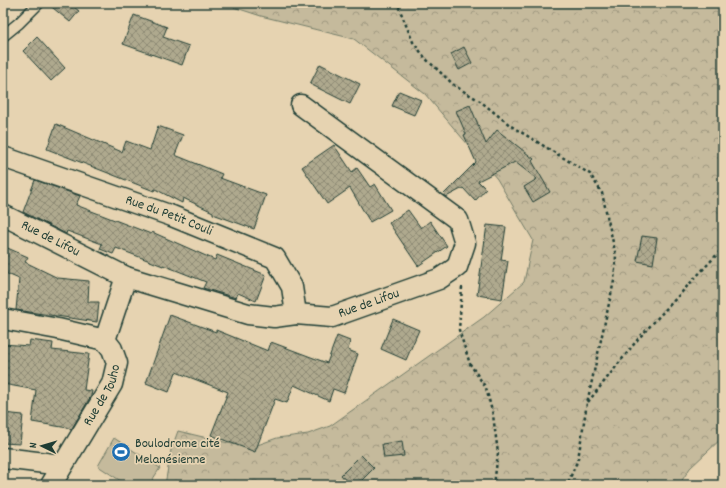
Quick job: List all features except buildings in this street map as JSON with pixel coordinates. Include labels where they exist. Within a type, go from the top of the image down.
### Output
[{"type":"street","points":[[301,105],[458,220],[465,243],[457,267]]},
{"type":"street","name":"Rue du Petit Couli","points":[[3,157],[172,216],[274,258],[292,287],[296,314]]},
{"type":"street","name":"Rue de Lifou","points":[[3,215],[126,277],[248,314],[274,317],[296,314],[332,317],[439,279],[457,267]]},
{"type":"street","name":"Rue de Touho","points":[[51,485],[112,384],[117,363],[112,349],[105,340],[126,277]]},
{"type":"street","points":[[3,319],[58,329],[105,340]]},
{"type":"street","points":[[3,458],[62,465]]},
{"type":"lane","points":[[3,36],[19,24],[38,3]]},
{"type":"path","points":[[394,3],[399,8],[413,42],[426,59],[455,86],[480,101],[511,126],[590,174],[602,193],[616,256],[614,281],[588,403],[578,459],[567,485]]},
{"type":"path","points":[[588,403],[638,339],[723,248]]},
{"type":"path","points":[[457,267],[462,287],[459,330],[470,364],[486,388],[493,415],[498,453],[494,485]]},
{"type":"green space","points":[[221,3],[723,3],[723,437],[690,468],[679,485],[165,485],[171,450],[178,431],[249,448],[277,438],[308,434],[330,426],[484,317],[524,282],[533,240],[497,179],[425,94],[354,39],[261,16]]},
{"type":"green space","name":"Boulodrome cité Melanésienne","points":[[114,438],[160,468],[149,485],[127,485],[98,466]]},
{"type":"place","name":"Boulodrome cité Melanésienne","points":[[121,452]]}]
